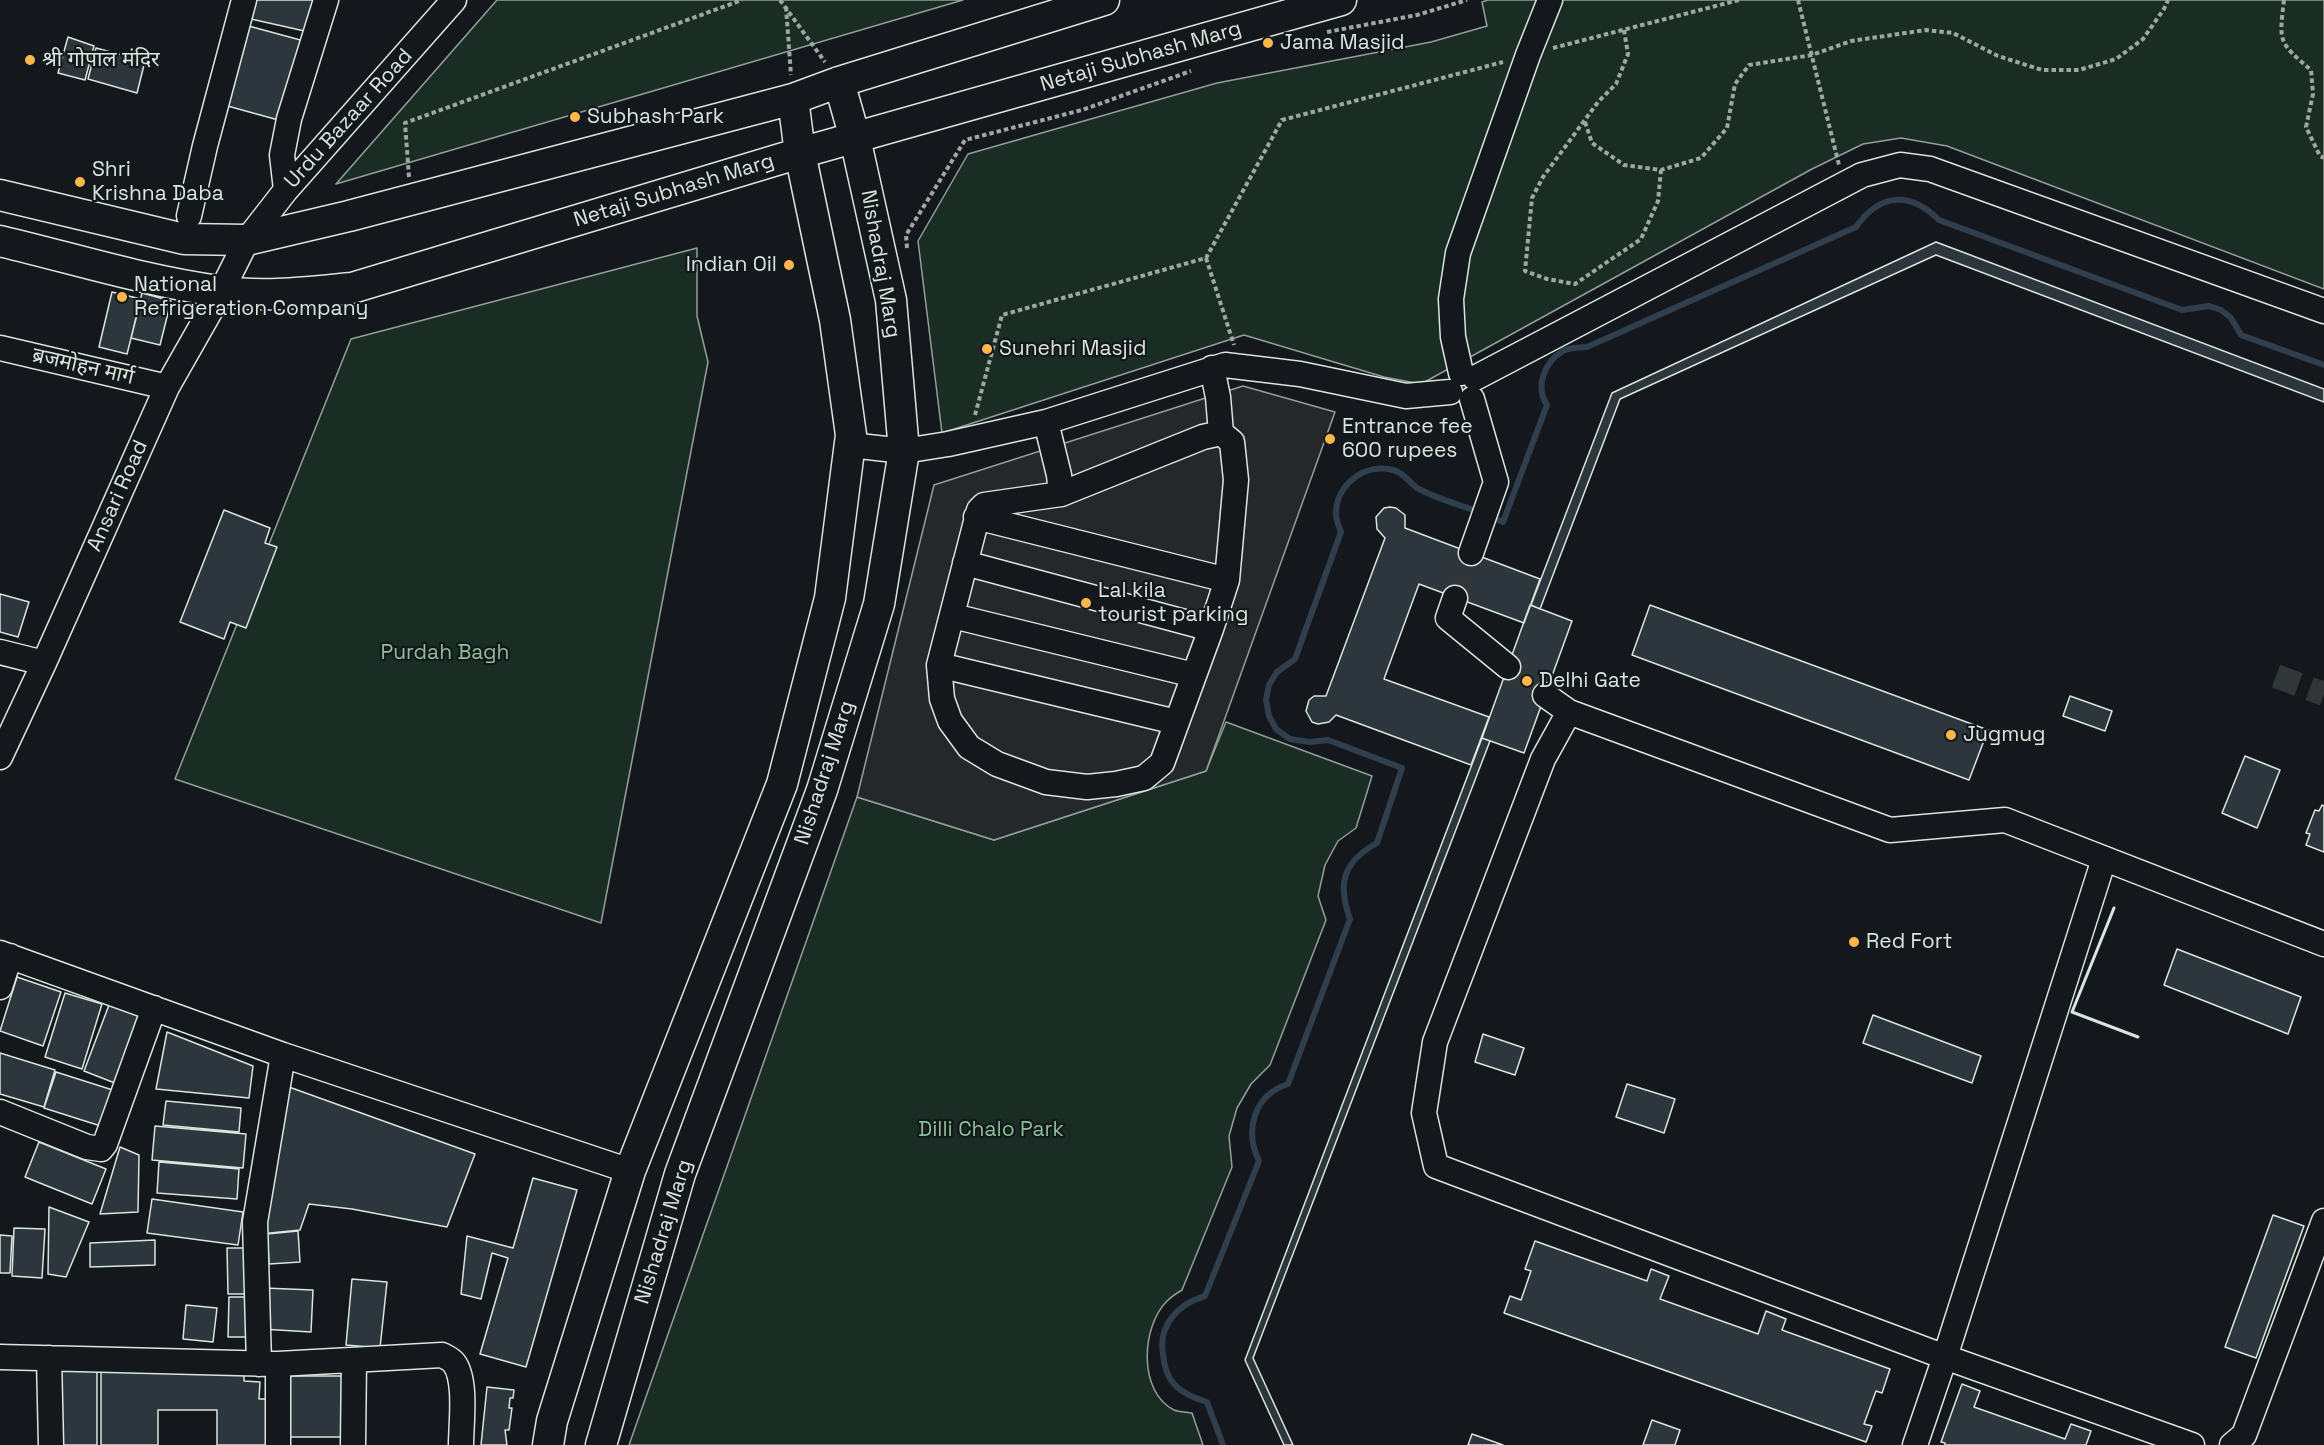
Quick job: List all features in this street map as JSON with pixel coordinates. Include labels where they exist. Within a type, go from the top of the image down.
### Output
[{"type":"main road","points":[[0,195],[184,239],[247,240],[348,216],[793,99],[839,82],[1104,0]]},
{"type":"main road","name":"Netaji Subhash Marg","points":[[0,241],[221,292],[287,294],[352,288],[800,153],[1341,0]]},
{"type":"main road","name":"Nishadraj Marg","points":[[601,1445],[680,1174],[822,790],[879,604],[904,451],[891,300],[855,138],[839,82]]},
{"type":"main road","name":"Nishadraj Marg","points":[[548,1445],[552,1422],[630,1171],[782,784],[830,598],[851,435],[835,320],[800,153],[793,99]]},
{"type":"street","points":[[189,216],[244,0]]},
{"type":"street","points":[[286,190],[282,155],[289,119],[326,0]]},
{"type":"street","name":"Urdu Bazaar Road","points":[[247,240],[286,190],[454,0]]},
{"type":"street","points":[[1474,544],[1496,482],[1465,385],[1453,337],[1451,299],[1458,253],[1528,55],[1550,0]]},
{"type":"street","points":[[850,445],[904,451],[969,439],[1046,422],[1212,368],[1241,365],[1300,374],[1406,396],[1465,385],[1843,184],[1862,175],[1900,165],[1930,169],[2324,311]]},
{"type":"street","name":"Ansari Road","points":[[0,757],[167,387],[221,292],[247,240]]},
{"type":"street","name":"ब्रजमोहन मार्ग","points":[[0,348],[167,387]]},
{"type":"street","points":[[1212,368],[1218,397],[1221,433],[1232,442],[1236,480],[1227,580],[1162,763],[1144,778],[1087,787],[1046,782],[997,764],[969,747],[950,721],[942,699],[939,665],[976,518],[984,505],[1061,494],[1203,437],[1221,433]]},
{"type":"street","points":[[1046,422],[1061,494]]},
{"type":"street","points":[[976,518],[1227,580]]},
{"type":"street","points":[[965,563],[1211,629]]},
{"type":"street","points":[[1455,598],[1448,618],[1508,667]]},
{"type":"street","points":[[953,616],[1194,675]]},
{"type":"street","points":[[0,652],[44,663]]},
{"type":"street","points":[[939,665],[1176,722]]},
{"type":"street","points":[[1545,695],[1569,712],[1890,830],[2005,820],[2324,944]]},
{"type":"street","points":[[1569,712],[1543,759],[1435,1042],[1424,1113],[1436,1166],[1945,1358],[2192,1445]]},
{"type":"street","points":[[1915,1445],[1945,1358],[2104,859]]},
{"type":"street","points":[[0,987],[5,954],[283,1055],[630,1171]]},
{"type":"street","points":[[0,1112],[87,1147],[101,1149],[105,1144],[153,1008]]},
{"type":"street","points":[[278,1445],[255,1222],[283,1055]]},
{"type":"street","points":[[2232,1445],[2244,1436],[2324,1221]]},
{"type":"street","points":[[0,1357],[268,1364],[442,1355],[453,1361],[458,1371],[461,1394],[461,1445]]},
{"type":"street","points":[[49,1358],[51,1445]]},
{"type":"street","points":[[353,1445],[354,1360]]},
{"type":"path","points":[[411,199],[405,123],[742,0]]},
{"type":"path","points":[[780,0],[839,82]]},
{"type":"path","points":[[1325,33],[1417,15],[1467,0]]},
{"type":"path","points":[[969,439],[1002,315],[1206,258],[1282,120],[1739,0]]},
{"type":"path","points":[[1798,0],[1843,184]]},
{"type":"path","points":[[1585,122],[1592,143],[1624,165],[1661,170],[1701,158],[1727,128],[1735,84],[1749,65],[1812,55],[1851,41],[1926,30],[1953,33],[1998,56],[2042,70],[2079,70],[2116,59],[2143,39],[2168,0]]},
{"type":"path","points":[[2284,0],[2280,30],[2286,49],[2311,70],[2313,94],[2306,127],[2320,156],[2324,158]]},
{"type":"path","points":[[786,7],[793,99]]},
{"type":"path","points":[[1624,30],[1628,54],[1617,84],[1598,102],[1543,177],[1532,198],[1525,271],[1547,279],[1575,284],[1641,239],[1658,201],[1661,170]]},
{"type":"path","points":[[908,259],[906,235],[965,140],[1082,110],[1191,71]]},
{"type":"path","points":[[1206,258],[1241,365]]},
{"type":"green space","points":[[497,0],[963,0],[336,184]]},
{"type":"green space","points":[[1488,0],[2324,0],[2324,289],[1947,146],[1901,138],[1863,144],[1812,169],[1421,384],[1384,377],[1244,335],[942,433],[918,241],[968,154],[1217,83],[1431,42],[1487,26],[1482,2]]},
{"type":"green space","name":"Purdah Bagh","points":[[697,248],[697,316],[708,362],[601,923],[175,779],[351,339]]},
{"type":"green space","name":"Dilli Chalo Park","points":[[1226,722],[1372,776],[1356,828],[1338,841],[1325,865],[1318,896],[1326,920],[1270,1065],[1251,1084],[1237,1108],[1229,1136],[1232,1167],[1182,1290],[1167,1301],[1158,1312],[1152,1326],[1147,1358],[1154,1389],[1162,1401],[1174,1410],[1192,1413],[1203,1445],[629,1445],[857,797],[994,840],[1206,771]]},
{"type":"shaded area","name":"Lal kila tourist parking","points":[[1243,386],[1335,412],[1206,771],[994,840],[857,797],[934,485]]},
{"type":"building","points":[[255,0],[316,0],[309,32],[251,19]]},
{"type":"building","points":[[245,25],[304,41],[282,121],[224,105]]},
{"type":"building","points":[[68,37],[94,46],[85,80],[58,73]]},
{"type":"building","points":[[96,48],[145,61],[137,93],[88,79]]},
{"type":"building","points":[[1936,242],[2324,389],[2324,402],[1936,255],[1620,399],[1540,609],[1531,605],[1612,393]]},
{"type":"building","points":[[112,292],[141,299],[127,354],[99,347]]},
{"type":"building","points":[[142,293],[171,301],[160,345],[131,338]]},
{"type":"building","points":[[1384,508],[1396,508],[1405,515],[1405,528],[1540,579],[1524,623],[1419,584],[1384,679],[1489,717],[1471,765],[1336,715],[1329,722],[1318,724],[1312,722],[1306,711],[1309,700],[1314,696],[1326,696],[1385,538],[1377,529],[1376,517]]},
{"type":"building","points":[[224,510],[270,528],[265,543],[277,547],[246,628],[230,622],[224,639],[180,622]]},
{"type":"building","points":[[0,594],[29,602],[18,637],[0,632]]},
{"type":"building","name":"Delhi Gate","points":[[1530,605],[1572,621],[1524,753],[1482,738]]},
{"type":"building","points":[[1650,605],[1988,730],[1969,780],[1632,655]]},
{"type":"building","points":[[2070,696],[2112,711],[2105,731],[2063,716]]},
{"type":"building","points":[[1482,738],[1490,741],[1253,1358],[1293,1445],[1284,1445],[1245,1360]]},
{"type":"building","points":[[2245,756],[2280,770],[2257,828],[2222,813]]},
{"type":"building","points":[[2322,805],[2324,806],[2324,852],[2306,845],[2310,834],[2306,833],[2315,810],[2319,811]]},
{"type":"building","points":[[2177,949],[2301,997],[2288,1034],[2164,985]]},
{"type":"building","points":[[17,977],[61,992],[43,1046],[0,1031]]},
{"type":"building","points":[[65,993],[102,1004],[82,1069],[45,1057]]},
{"type":"building","points":[[109,1005],[145,1018],[120,1085],[84,1071]]},
{"type":"building","points":[[1873,1015],[1981,1056],[1972,1083],[1863,1043]]},
{"type":"building","points":[[167,1032],[253,1066],[249,1098],[156,1089]]},
{"type":"building","points":[[1483,1034],[1524,1048],[1515,1075],[1475,1062]]},
{"type":"building","points":[[0,1053],[55,1070],[44,1107],[0,1094]]},
{"type":"building","points":[[56,1072],[119,1092],[107,1128],[44,1108]]},
{"type":"building","points":[[1627,1084],[1675,1099],[1664,1133],[1616,1117]]},
{"type":"building","points":[[289,1087],[475,1154],[447,1227],[352,1209],[309,1204],[300,1230],[260,1234]]},
{"type":"building","points":[[166,1101],[241,1108],[239,1132],[163,1125]]},
{"type":"building","points":[[155,1126],[246,1134],[243,1168],[152,1160]]},
{"type":"building","points":[[39,1142],[106,1169],[92,1204],[25,1177]]},
{"type":"building","points":[[120,1147],[139,1155],[138,1212],[100,1214]]},
{"type":"building","points":[[159,1162],[239,1169],[237,1199],[157,1193]]},
{"type":"building","points":[[533,1178],[577,1190],[526,1367],[480,1354],[508,1258],[492,1253],[481,1299],[461,1294],[467,1236],[513,1248]]},
{"type":"building","points":[[152,1199],[243,1212],[238,1245],[147,1233]]},
{"type":"building","points":[[49,1207],[89,1222],[66,1277],[48,1274]]},
{"type":"building","points":[[2273,1215],[2304,1226],[2256,1358],[2225,1347]]},
{"type":"building","points":[[14,1228],[45,1229],[42,1278],[12,1276]]},
{"type":"building","points":[[298,1231],[300,1262],[269,1264],[267,1234]]},
{"type":"building","points":[[0,1235],[12,1236],[10,1273],[0,1273]]},
{"type":"building","points":[[155,1240],[155,1265],[90,1267],[90,1243]]},
{"type":"building","points":[[1535,1241],[1647,1281],[1651,1269],[1669,1276],[1660,1299],[1758,1334],[1766,1311],[1786,1319],[1782,1330],[1890,1369],[1882,1393],[1876,1391],[1864,1424],[1872,1426],[1866,1442],[1504,1313],[1510,1296],[1521,1300],[1531,1271],[1525,1269]]},
{"type":"building","points":[[227,1248],[251,1248],[252,1294],[228,1294]]},
{"type":"building","points":[[352,1279],[387,1282],[380,1348],[346,1345]]},
{"type":"building","points":[[264,1288],[313,1290],[311,1332],[261,1329]]},
{"type":"building","points":[[229,1297],[252,1297],[252,1337],[228,1337]]},
{"type":"building","points":[[186,1305],[217,1308],[213,1342],[183,1339]]},
{"type":"building","points":[[101,1363],[244,1370],[244,1381],[260,1382],[259,1399],[273,1399],[272,1445],[217,1445],[217,1410],[158,1410],[158,1445],[101,1445]]},
{"type":"building","points":[[97,1364],[97,1445],[60,1445],[59,1365]]},
{"type":"building","points":[[289,1376],[346,1376],[345,1437],[289,1437]]},
{"type":"building","points":[[1962,1384],[1980,1391],[1974,1407],[2065,1439],[2071,1424],[2091,1431],[2086,1445],[1945,1445],[1941,1442]]},
{"type":"building","points":[[487,1387],[514,1390],[513,1398],[510,1398],[509,1408],[512,1408],[509,1430],[505,1430],[507,1445],[481,1445]]},
{"type":"building","points":[[1652,1420],[1680,1430],[1675,1445],[1643,1445]]},
{"type":"building","points":[[1472,1434],[1503,1445],[1468,1445]]},
{"type":"waterway","points":[[1489,516],[1503,522],[1547,405],[1542,391],[1543,375],[1556,356],[1569,349],[1587,347],[1856,227],[1875,207],[1896,200],[1917,204],[1939,220],[2182,310],[2209,306],[2221,310],[2231,318],[2241,335],[2324,365]]},
{"type":"waterway","points":[[1223,1445],[1207,1402],[1181,1390],[1169,1377],[1163,1358],[1164,1334],[1167,1325],[1179,1310],[1186,1304],[1205,1296],[1259,1161],[1252,1137],[1255,1115],[1267,1096],[1288,1084],[1350,919],[1344,895],[1346,875],[1357,858],[1377,843],[1402,768],[1328,740],[1310,742],[1290,739],[1276,729],[1269,716],[1266,700],[1269,685],[1277,672],[1295,659],[1341,532],[1336,516],[1337,503],[1346,485],[1354,478],[1373,469],[1393,470],[1426,493],[1479,512]]},
{"type":"tunnel","points":[[1455,598],[1471,553]]},
{"type":"tunnel","points":[[1508,667],[1545,695]]},
{"type":"tunnel","points":[[2276,676],[2324,694]]},
{"type":"wall","points":[[2114,908],[2072,1012],[2138,1037]]},
{"type":"place","name":"Jama Masjid","points":[[1268,43]]},
{"type":"place","name":"श्री गोपाल मंदिर","points":[[30,60]]},
{"type":"place","name":"Subhash Park","points":[[575,117]]},
{"type":"place","name":"Shri Krishna Daba","points":[[80,182]]},
{"type":"place","name":"Indian Oil","points":[[789,265]]},
{"type":"place","name":"National Refrigeration Company","points":[[122,297]]},
{"type":"place","name":"Sunehri Masjid","points":[[987,349]]},
{"type":"place","name":"Entrance fee 600 rupees","points":[[1330,439]]},
{"type":"place","name":"Lal kila tourist parking","points":[[1086,603]]},
{"type":"place","name":"Delhi Gate","points":[[1527,681]]},
{"type":"place","name":"Jugmug","points":[[1951,735]]},
{"type":"place","name":"Red Fort","points":[[1854,942]]}]
